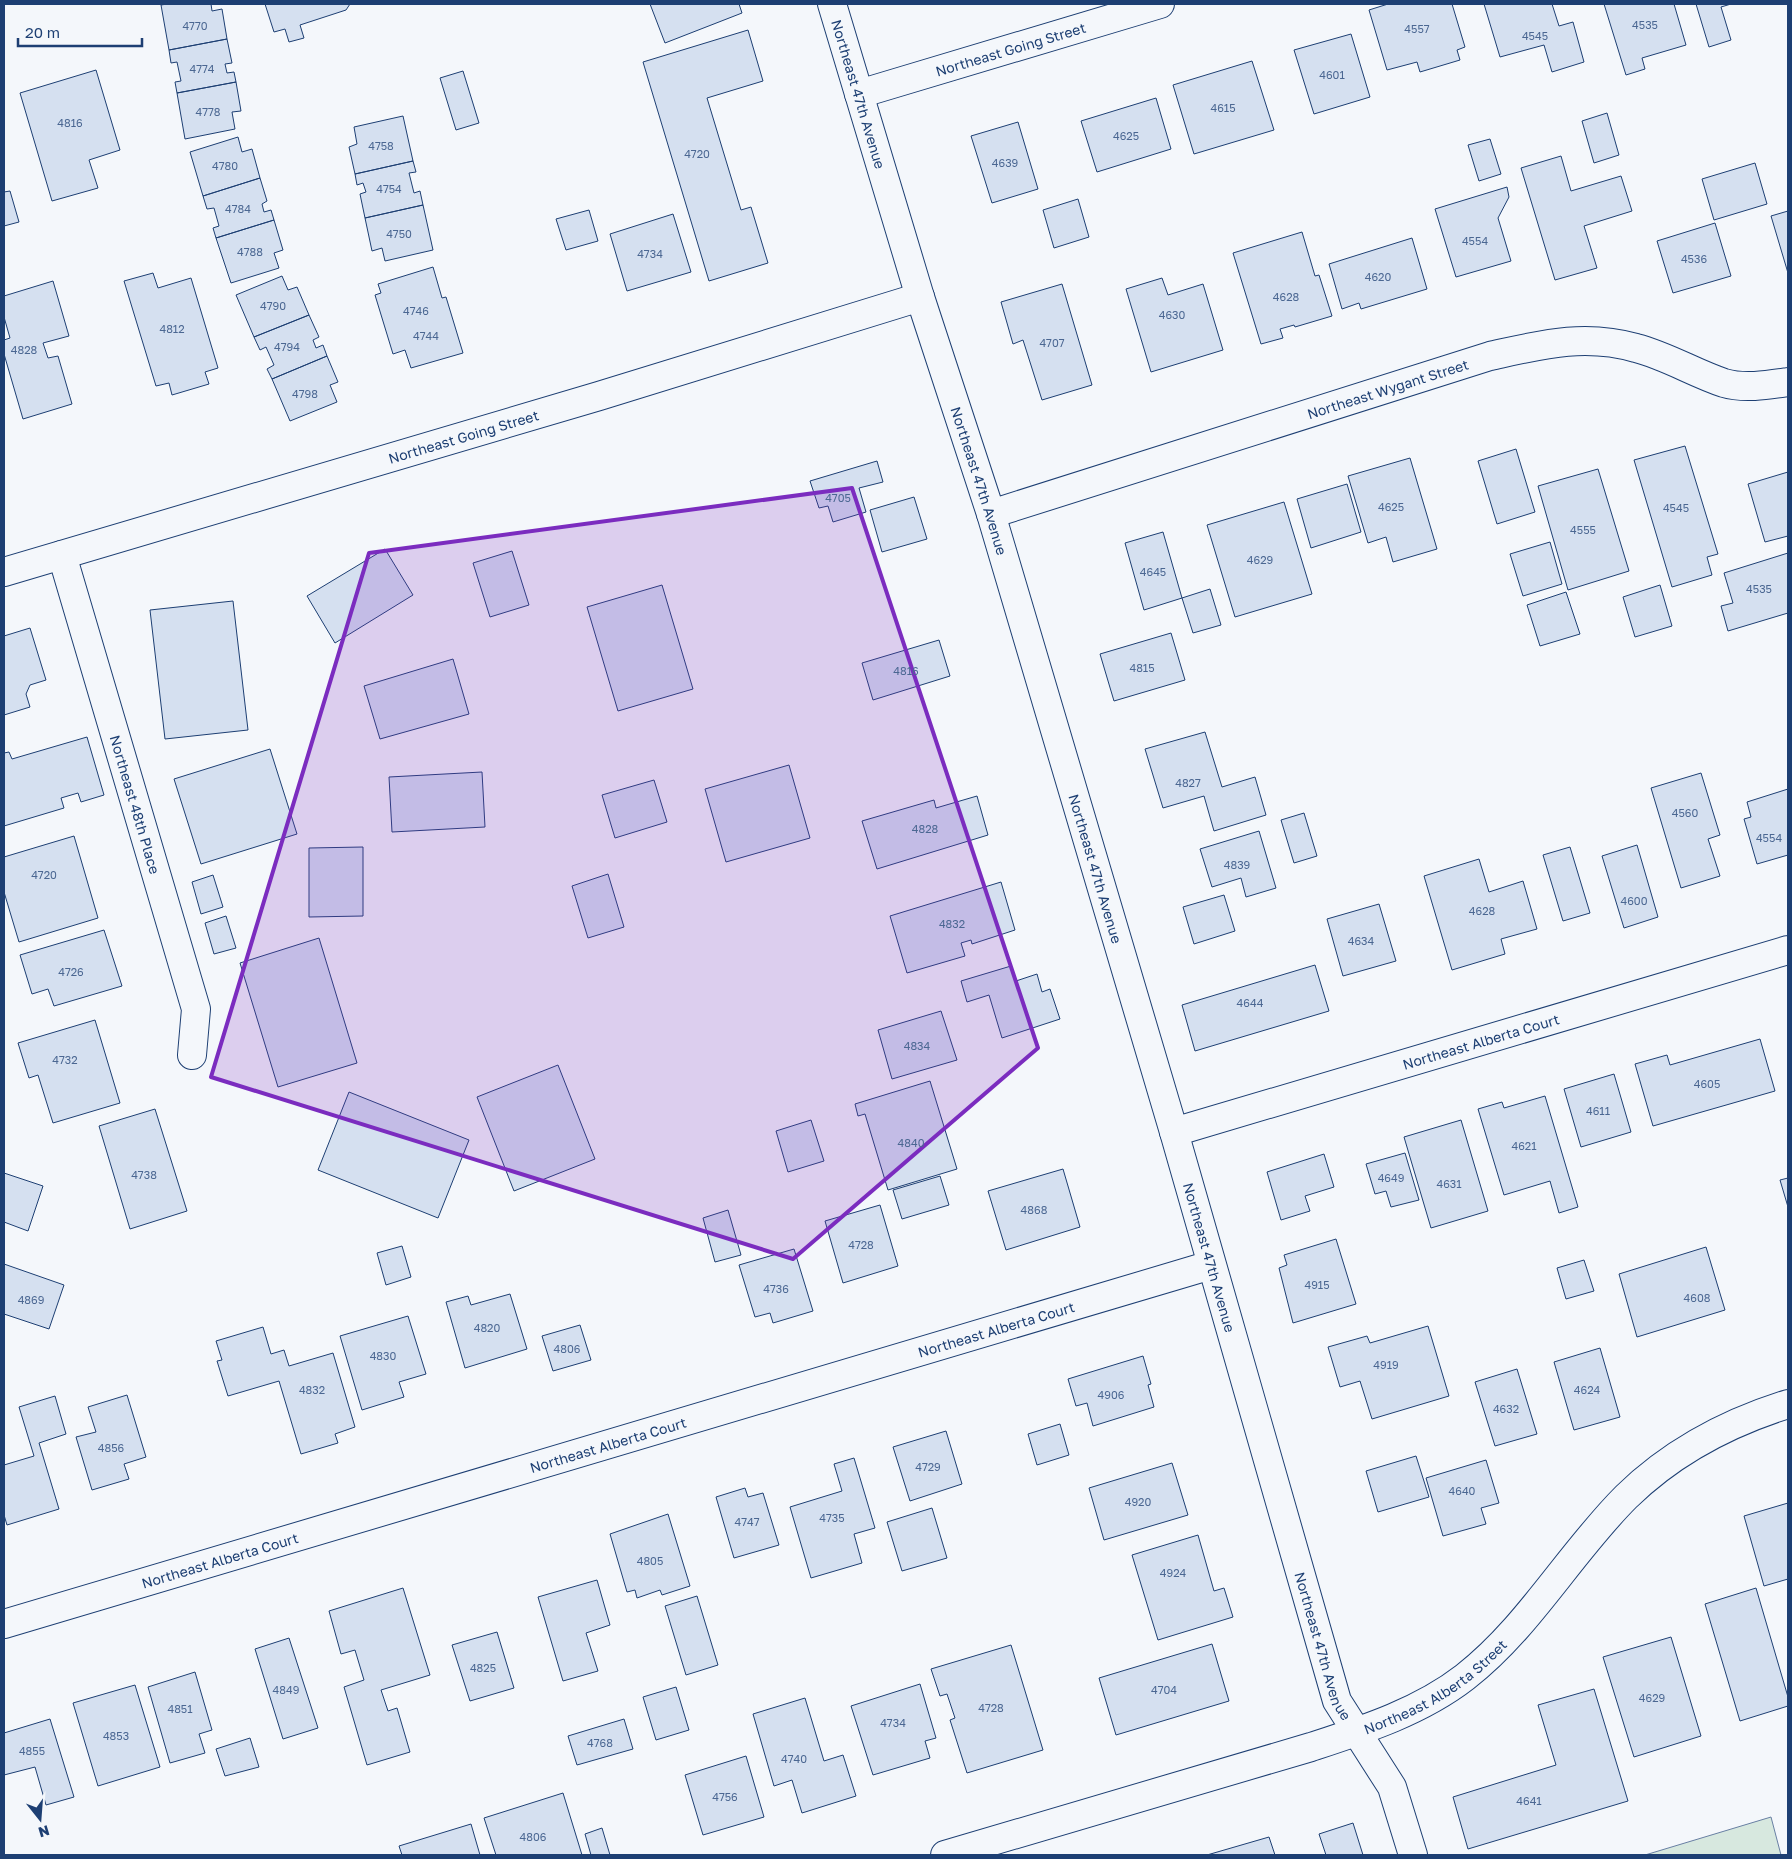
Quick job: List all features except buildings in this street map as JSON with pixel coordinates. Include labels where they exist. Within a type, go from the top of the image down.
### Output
[{"type":"street","name":"Northeast 47th Avenue","points":[[832,4],[920,297],[991,514],[1174,1132],[1211,1266],[1338,1701],[1392,1788],[1413,1855]]},
{"type":"street","name":"Northeast Going Street","points":[[859,94],[1160,4]]},
{"type":"street","name":"Northeast Going Street","points":[[4,572],[599,396],[920,297]]},
{"type":"street","name":"Northeast Wygant Street","points":[[991,514],[1490,356],[1557,341],[1587,340],[1634,347],[1726,383],[1761,386],[1788,382]]},
{"type":"street","name":"Northeast 48th Place","points":[[62,555],[196,1009],[192,1055]]},
{"type":"street","name":"Northeast Alberta Court","points":[[1174,1132],[1788,950]]},
{"type":"street","name":"Northeast Alberta Court","points":[[4,1624],[1211,1266]]},
{"type":"street","name":"Northeast Alberta Street","points":[[945,1855],[1357,1732],[1413,1708],[1464,1678],[1523,1622],[1626,1497],[1676,1454],[1734,1423],[1788,1404]]},
{"type":"highlighted area","points":[[852,488],[1038,1048],[793,1259],[211,1077],[369,553]]},
{"type":"shaded area","points":[[1771,1817],[1781,1855],[1645,1855],[1655,1852]]}]
